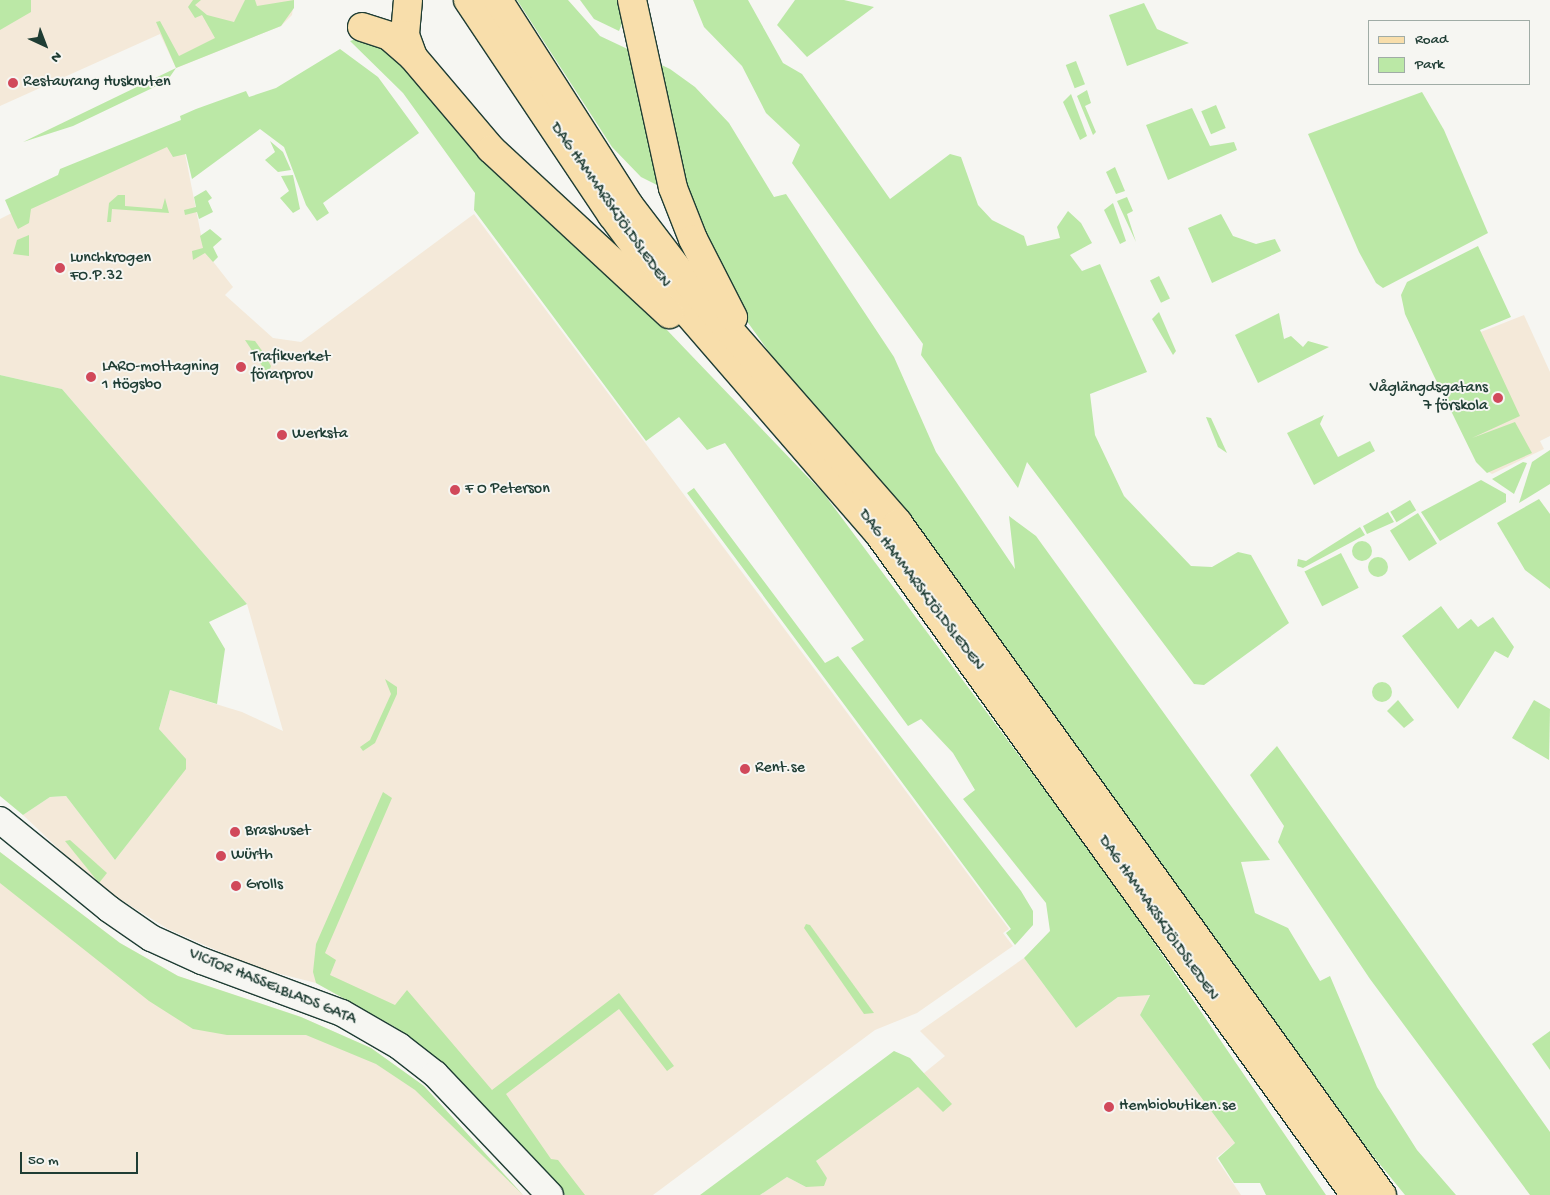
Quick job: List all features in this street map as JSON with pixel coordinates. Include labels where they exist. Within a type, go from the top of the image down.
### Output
[{"type":"main road","points":[[408,0],[404,35],[413,57]]},
{"type":"main road","name":"DAG HAMMARSKJÖLDSLEDEN","points":[[468,0],[612,215],[666,288],[879,534],[1354,1186]]},
{"type":"main road","name":"DAG HAMMARSKJÖLDSLEDEN","points":[[498,0],[629,205],[690,285],[757,359],[898,523],[1354,1186]]},
{"type":"main road","points":[[635,13],[663,154],[680,210],[713,281],[757,359]]},
{"type":"main road","points":[[362,27],[389,36],[413,57],[498,155],[764,400]]},
{"type":"main road","points":[[1354,1186],[1383,1195]]},
{"type":"street","name":"VICTOR HASSELBLADS GATA","points":[[0,820],[109,909],[151,938],[342,1013],[399,1046],[435,1074],[550,1195]]},
{"type":"shaded area","points":[[0,0],[294,0],[292,15],[281,26],[176,68],[160,34],[0,106]]},
{"type":"shaded area","points":[[180,128],[204,250],[233,287],[225,295],[273,338],[301,342],[474,214],[1009,929],[1003,933],[1013,946],[917,1013],[875,1030],[653,1195],[565,1195],[451,1077],[395,1027],[316,983],[257,968],[168,929],[97,885],[23,815],[50,797],[66,796],[115,860],[185,769],[185,759],[159,729],[170,690],[242,712],[283,731],[247,604],[62,389],[0,375],[0,219]]},
{"type":"shaded area","name":"Våglängdsgatans 7 förskola","points":[[1524,315],[1550,372],[1550,436],[1540,441],[1544,449],[1492,474],[1485,470],[1425,354]]},
{"type":"shaded area","points":[[0,852],[120,943],[178,976],[301,1017],[371,1048],[424,1086],[523,1195],[0,1195]]},
{"type":"shaded area","points":[[1024,958],[1076,1028],[1118,997],[1150,994],[1140,1015],[1235,1143],[1216,1158],[1241,1195],[760,1195],[787,1177],[806,1187],[827,1178],[815,1162],[945,1056],[920,1031]]},
{"type":"green space","points":[[0,0],[31,0],[31,12],[0,30]]},
{"type":"green space","points":[[193,0],[201,0],[195,5],[207,15],[234,22],[245,0],[255,0],[257,6],[294,0],[294,8],[281,26],[176,68],[156,22],[160,21],[179,56],[215,38],[202,15],[195,18],[188,7]]},
{"type":"green space","points":[[517,0],[568,0],[600,36],[670,69],[695,87],[729,123],[774,197],[786,194],[894,357],[936,452],[1015,569],[1009,516],[1036,536],[1270,860],[1241,862],[1255,913],[1288,928],[1320,981],[1330,976],[1377,1087],[1417,1150],[1456,1195],[1405,1195],[1369,1151],[779,366],[731,299],[683,198],[641,177],[612,147]]},
{"type":"green space","points":[[580,0],[618,0],[623,21],[619,31],[594,19]]},
{"type":"green space","points":[[693,0],[748,0],[783,63],[802,74],[890,199],[950,154],[961,157],[978,205],[992,220],[1024,236],[1027,246],[1060,238],[1057,227],[1068,211],[1081,223],[1092,243],[1070,255],[1082,271],[1100,264],[1147,372],[1090,394],[1095,435],[1124,496],[1191,566],[1212,567],[1238,552],[1251,555],[1289,623],[1204,685],[1194,684],[1027,462],[1018,488],[921,355],[923,344],[792,163],[800,145],[766,113],[742,66],[704,27]]},
{"type":"green space","points":[[795,0],[844,0],[874,7],[807,57],[777,25]]},
{"type":"green space","points":[[1144,3],[1157,29],[1189,43],[1127,66],[1109,15]]},
{"type":"green space","points":[[359,38],[384,43],[497,171],[597,257],[824,494],[1105,871],[1326,1195],[1266,1195],[1260,1183],[1234,1183],[1218,1158],[1235,1143],[1140,1015],[1150,995],[1118,997],[1076,1028],[1024,958],[1050,931],[1046,903],[963,799],[975,790],[953,753],[921,719],[908,726],[851,648],[864,640],[725,443],[707,450],[679,417],[646,441],[474,210],[475,193],[403,93],[350,41]]},
{"type":"green space","points":[[340,49],[378,77],[419,133],[323,203],[329,213],[317,221],[306,205],[284,147],[260,129],[192,179],[186,154],[173,157],[167,147],[31,209],[29,223],[18,229],[5,200],[58,175],[60,169],[181,120],[180,116],[196,109],[246,91],[249,97],[276,88]]},
{"type":"green space","points":[[1076,61],[1085,84],[1075,88],[1066,65]]},
{"type":"green space","points":[[176,68],[167,81],[73,126],[23,142]]},
{"type":"green space","points":[[1087,90],[1091,103],[1085,106],[1096,132],[1093,135],[1077,96]]},
{"type":"green space","points":[[1422,92],[1444,130],[1488,233],[1383,288],[1376,283],[1359,252],[1308,134]]},
{"type":"green space","points":[[1071,94],[1087,136],[1080,140],[1063,102]]},
{"type":"green space","points":[[1216,105],[1226,128],[1211,134],[1201,111]]},
{"type":"green space","points":[[1192,108],[1210,146],[1234,142],[1237,150],[1168,180],[1146,125]]},
{"type":"green space","points":[[270,141],[283,152],[291,170],[278,172],[265,160],[275,152]]},
{"type":"green space","points":[[1115,167],[1125,191],[1116,194],[1106,172]]},
{"type":"green space","points":[[293,175],[300,209],[293,213],[280,198],[289,191],[281,176]]},
{"type":"green space","points":[[206,190],[212,198],[208,201],[213,212],[199,219],[197,212],[185,215],[184,210],[196,207],[194,197]]},
{"type":"green space","points":[[118,195],[125,195],[125,206],[162,209],[165,198],[169,213],[112,209],[111,222],[107,222],[109,203]]},
{"type":"green space","points":[[1127,197],[1133,211],[1127,214],[1136,242],[1117,201]]},
{"type":"green space","points":[[1113,203],[1126,241],[1120,244],[1104,210]]},
{"type":"green space","points":[[1221,214],[1233,236],[1256,244],[1275,239],[1281,251],[1212,283],[1188,228]]},
{"type":"green space","points":[[210,229],[222,239],[213,247],[218,257],[213,262],[205,253],[193,260],[192,251],[203,248],[200,236]]},
{"type":"green space","points":[[29,235],[29,256],[13,254],[17,240]]},
{"type":"green space","points":[[1478,246],[1511,317],[1480,330],[1520,416],[1472,438],[1515,422],[1532,453],[1487,473],[1476,462],[1433,374],[1405,314],[1401,295],[1407,282]]},
{"type":"green space","points":[[1159,276],[1170,298],[1161,303],[1150,280]]},
{"type":"green space","points":[[1159,312],[1176,351],[1173,355],[1152,319]]},
{"type":"green space","points":[[1279,313],[1284,339],[1291,336],[1303,347],[1308,341],[1329,347],[1258,383],[1235,335]]},
{"type":"green space","points":[[245,340],[255,341],[263,352],[271,366],[268,375]]},
{"type":"green space","points":[[0,375],[62,389],[247,604],[209,622],[225,649],[217,704],[170,690],[159,729],[186,759],[186,769],[115,860],[66,796],[50,797],[23,815],[0,796]]},
{"type":"green space","points":[[1324,415],[1320,424],[1338,457],[1370,441],[1375,451],[1314,485],[1287,433]]},
{"type":"green space","points":[[1206,417],[1211,418],[1227,453],[1218,447]]},
{"type":"green space","points":[[1550,450],[1550,484],[1519,503],[1532,462]]},
{"type":"green space","points":[[1523,462],[1527,463],[1514,494],[1492,479]]},
{"type":"green space","points":[[1481,480],[1506,494],[1506,502],[1440,541],[1421,512]]},
{"type":"green space","points":[[694,488],[825,663],[838,656],[1021,891],[1033,911],[1033,925],[1015,945],[1006,933],[1011,929],[687,493]]},
{"type":"green space","points":[[1539,499],[1550,514],[1550,589],[1525,570],[1497,523]]},
{"type":"green space","points":[[1410,500],[1416,510],[1396,522],[1390,512]]},
{"type":"green space","points":[[1388,512],[1394,522],[1367,534],[1363,526]]},
{"type":"green space","points":[[1418,513],[1437,544],[1409,561],[1390,530]]},
{"type":"green space","points":[[1360,527],[1365,535],[1303,568],[1297,566],[1298,559],[1306,561]]},
{"type":"green space","points":[[1362,541],[1369,544],[1372,551],[1369,558],[1362,561],[1355,558],[1352,551],[1355,544]]},
{"type":"green space","points":[[1341,553],[1359,588],[1322,606],[1304,572]]},
{"type":"green space","points":[[1378,557],[1385,560],[1388,567],[1385,574],[1378,577],[1371,574],[1368,567],[1371,560]]},
{"type":"green space","points":[[1441,606],[1458,629],[1471,619],[1478,627],[1493,617],[1514,647],[1508,658],[1495,651],[1458,709],[1402,636]]},
{"type":"green space","points":[[385,679],[397,687],[397,694],[375,743],[363,751],[360,747],[370,740],[391,694]]},
{"type":"green space","points":[[1382,682],[1389,685],[1392,692],[1389,699],[1382,702],[1375,699],[1372,692],[1375,685]]},
{"type":"green space","points":[[1398,700],[1414,720],[1404,728],[1387,711]]},
{"type":"green space","points":[[1534,700],[1550,709],[1549,760],[1512,738]]},
{"type":"green space","points":[[1277,746],[1550,1132],[1550,1195],[1530,1195],[1370,979],[1278,842],[1284,826],[1250,775]]},
{"type":"green space","points":[[383,792],[392,798],[325,953],[336,960],[330,975],[395,1005],[407,990],[492,1090],[619,993],[674,1066],[667,1071],[619,1009],[506,1094],[551,1159],[558,1160],[585,1195],[565,1195],[451,1077],[395,1027],[316,983],[313,972],[316,944]]},
{"type":"green space","points":[[70,840],[107,873],[99,883],[65,841]]},
{"type":"green space","points":[[0,852],[120,943],[178,976],[301,1017],[371,1048],[424,1086],[523,1195],[415,1090],[376,1064],[306,1035],[227,1035],[193,1029],[149,1001],[0,883]]},
{"type":"green space","points":[[806,924],[810,925],[874,1013],[864,1014],[804,928]]},
{"type":"green space","points":[[1550,1031],[1550,1070],[1532,1044]]},
{"type":"green space","points":[[894,1051],[910,1058],[952,1104],[943,1112],[918,1087],[816,1161],[827,1178],[824,1186],[806,1187],[787,1177],[760,1195],[700,1195]]},
{"type":"place","name":"Restaurang Husknuten","points":[[13,83]]},
{"type":"place","name":"Lunchkrogen FO.P.32","points":[[60,268]]},
{"type":"place","name":"Trafikverket förarprov","points":[[241,367]]},
{"type":"place","name":"LARO-mottagning 1 Högsbo","points":[[91,377]]},
{"type":"place","name":"Våglängdsgatans 7 förskola","points":[[1498,398]]},
{"type":"place","name":"Werksta","points":[[282,435]]},
{"type":"place","name":"F O Peterson","points":[[455,490]]},
{"type":"place","name":"Rent.se","points":[[745,769]]},
{"type":"place","name":"Brashuset","points":[[235,832]]},
{"type":"place","name":"Würth","points":[[221,856]]},
{"type":"place","name":"Grolls","points":[[236,886]]},
{"type":"place","name":"Hembiobutiken.se","points":[[1109,1107]]}]
